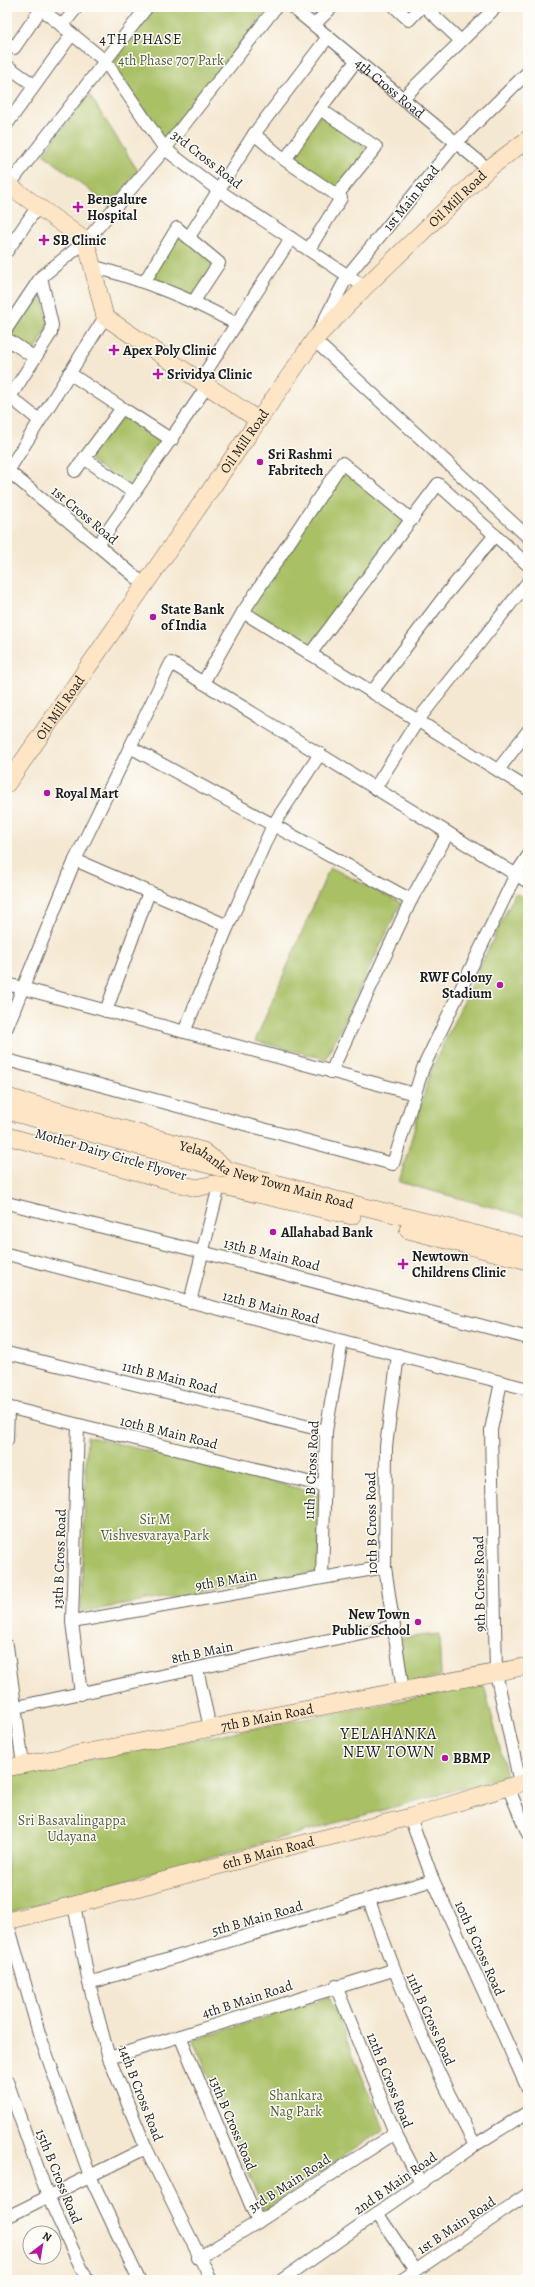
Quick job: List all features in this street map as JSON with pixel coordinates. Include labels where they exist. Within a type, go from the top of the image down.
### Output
[{"type":"main road","name":"Oil Mill Road","points":[[7,784],[314,340],[365,287],[488,169],[528,139]]},
{"type":"main road","points":[[8,185],[86,241],[105,317],[258,420]]},
{"type":"main road","name":"Yelahanka New Town Main Road","points":[[7,1097],[203,1151],[228,1170],[329,1198],[528,1248]]},
{"type":"main road","name":"Mother Dairy Circle Flyover","points":[[7,1111],[228,1170]]},
{"type":"main road","name":"Mother Dairy Circle Flyover","points":[[7,1125],[217,1185]]},
{"type":"main road","name":"Yelahanka New Town Main Road","points":[[7,1136],[196,1188],[217,1185],[374,1220],[528,1261]]},
{"type":"main road","name":"7th B Main Road","points":[[15,1766],[528,1666]]},
{"type":"main road","name":"6th B Main Road","points":[[7,1921],[74,1905],[276,1850],[410,1817],[519,1784]]},
{"type":"street","points":[[62,26],[77,7]]},
{"type":"street","points":[[8,185],[147,7]]},
{"type":"street","points":[[7,328],[41,277],[86,241],[165,149],[276,7]]},
{"type":"street","name":"4th Cross Road","points":[[292,7],[488,169]]},
{"type":"street","points":[[314,26],[332,7]]},
{"type":"street","points":[[395,7],[409,20],[421,7]]},
{"type":"street","points":[[425,7],[461,41]]},
{"type":"street","points":[[403,98],[496,7]]},
{"type":"street","points":[[7,43],[14,48],[40,8]]},
{"type":"street","name":"3rd Cross Road","points":[[40,8],[105,61],[165,149],[218,190],[365,287]]},
{"type":"street","points":[[7,124],[72,34]]},
{"type":"street","points":[[190,237],[254,134],[328,37]]},
{"type":"street","points":[[285,160],[320,109],[356,61]]},
{"type":"street","points":[[7,66],[34,85]]},
{"type":"street","name":"1st Main Road","points":[[314,340],[348,275],[456,143],[528,72]]},
{"type":"street","points":[[320,109],[376,147],[337,195]]},
{"type":"street","points":[[254,134],[285,160],[341,198],[309,249]]},
{"type":"street","points":[[7,251],[38,206]]},
{"type":"street","points":[[145,281],[177,228],[190,237],[219,263],[194,301]]},
{"type":"street","points":[[98,546],[161,452],[172,440],[235,323],[291,238]]},
{"type":"street","points":[[92,266],[145,281],[194,301],[235,323]]},
{"type":"street","points":[[40,420],[9,395],[51,333],[52,325],[41,277]]},
{"type":"street","points":[[7,470],[105,317]]},
{"type":"street","points":[[7,339],[35,358]]},
{"type":"street","points":[[314,340],[528,537]]},
{"type":"street","points":[[69,373],[172,440]]},
{"type":"street","points":[[75,471],[122,408]]},
{"type":"street","points":[[84,458],[134,493]]},
{"type":"street","points":[[203,683],[243,612],[342,463],[412,520]]},
{"type":"street","name":"1st Cross Road","points":[[7,470],[144,584]]},
{"type":"street","points":[[310,654],[438,484],[528,565]]},
{"type":"street","points":[[372,692],[443,598],[495,535]]},
{"type":"street","points":[[375,788],[418,720],[528,582]]},
{"type":"street","points":[[243,612],[528,789]]},
{"type":"street","points":[[7,1027],[75,860],[171,663],[528,882]]},
{"type":"street","points":[[498,770],[528,731]]},
{"type":"street","points":[[130,747],[411,900]]},
{"type":"street","points":[[184,1032],[228,926],[273,825],[320,754]]},
{"type":"street","points":[[331,1072],[411,900],[448,833]]},
{"type":"street","points":[[7,1060],[393,1164],[423,1068],[516,874],[528,856]]},
{"type":"street","points":[[75,860],[228,926]]},
{"type":"street","points":[[106,1011],[149,892]]},
{"type":"street","points":[[7,984],[415,1094]]},
{"type":"street","points":[[190,1302],[217,1185]]},
{"type":"street","name":"13th B Main Road","points":[[7,1203],[202,1252],[528,1338]]},
{"type":"street","name":"12th B Main Road","points":[[7,1254],[528,1389]]},
{"type":"street","name":"11th B Cross Road","points":[[322,1578],[326,1431],[342,1341]]},
{"type":"street","name":"11th B Main Road","points":[[7,1353],[326,1431]]},
{"type":"street","name":"10th B Cross Road","points":[[398,1355],[386,1446],[385,1567],[403,1691]]},
{"type":"street","name":"9th B Cross Road","points":[[501,1382],[491,1430],[496,1673],[528,1834]]},
{"type":"street","points":[[7,1407],[7,1440]]},
{"type":"street","name":"10th B Main Road","points":[[7,1407],[324,1486]]},
{"type":"street","name":"13th B Cross Road","points":[[78,1424],[72,1622],[81,1694]]},
{"type":"street","name":"9th B Main","points":[[72,1622],[385,1567]]},
{"type":"street","name":"8th B Main","points":[[11,1708],[394,1626]]},
{"type":"street","points":[[7,1646],[15,1766]]},
{"type":"street","points":[[197,1669],[210,1728]]},
{"type":"street","name":"10th B Cross Road","points":[[410,1817],[433,1880],[528,2089]]},
{"type":"street","name":"5th B Main Road","points":[[89,1983],[433,1880]]},
{"type":"street","name":"11th B Cross Road","points":[[369,1900],[393,1970],[450,2098],[475,2145]]},
{"type":"street","name":"14th B Cross Road","points":[[74,1905],[89,1983],[110,2058],[146,2148],[198,2258],[211,2280]]},
{"type":"street","points":[[7,1921],[39,2033],[90,2176],[139,2280]]},
{"type":"street","name":"4th B Main Road","points":[[110,2058],[336,1986],[393,1970]]},
{"type":"street","name":"12th B Cross Road","points":[[336,1986],[395,2133],[421,2183]]},
{"type":"street","name":"13th B Cross Road","points":[[180,2036],[258,2222]]},
{"type":"street","name":"15th B Cross Road","points":[[7,2081],[48,2197],[88,2280]]},
{"type":"street","name":"2nd B Main Road","points":[[282,2280],[475,2145],[528,2112]]},
{"type":"street","name":"3rd B Main Road","points":[[198,2258],[258,2222],[395,2133]]},
{"type":"street","points":[[7,2217],[146,2148]]},
{"type":"street","name":"1st B Main Road","points":[[402,2280],[528,2194]]},
{"type":"street","points":[[377,2214],[416,2271]]},
{"type":"green space","name":"4th Phase 707 Park","points":[[156,7],[269,7],[166,142],[112,63]]},
{"type":"green space","points":[[89,94],[138,171],[110,206],[43,154]]},
{"type":"green space","points":[[321,114],[370,150],[337,192],[290,160]]},
{"type":"green space","points":[[180,234],[214,263],[193,296],[151,277]]},
{"type":"green space","points":[[39,286],[49,324],[34,353],[7,333]]},
{"type":"green space","points":[[122,411],[167,439],[133,491],[87,458]]},
{"type":"green space","points":[[342,463],[412,520],[310,654],[243,612]]},
{"type":"green space","points":[[330,867],[401,903],[326,1059],[255,1041]]},
{"type":"green space","name":"RWF Colony Stadium","points":[[515,893],[528,900],[528,1217],[399,1182],[431,1070]]},
{"type":"green space","name":"Sir M Vishvesvaraya Park","points":[[87,1436],[321,1494],[318,1572],[81,1612]]},
{"type":"green space","points":[[439,1634],[441,1675],[406,1685],[399,1638]]},
{"type":"green space","name":"Sri Basavalingappa Udayana","points":[[484,1685],[507,1776],[7,1913],[7,1775]]},
{"type":"green space","name":"Shankara Nag Park","points":[[329,1997],[384,2129],[264,2211],[194,2040]]},
{"type":"place","name":"Bengalure Hospital","points":[[78,207]]},
{"type":"place","name":"SB Clinic","points":[[44,240]]},
{"type":"place","name":"Apex Poly Clinic","points":[[114,350]]},
{"type":"place","name":"Srividya Clinic","points":[[158,374]]},
{"type":"place","name":"Sri Rashmi Fabritech","points":[[260,462]]},
{"type":"place","name":"State Bank of India","points":[[153,617]]},
{"type":"place","name":"Royal Mart","points":[[47,793]]},
{"type":"place","name":"RWF Colony Stadium","points":[[500,985]]},
{"type":"place","name":"Allahabad Bank","points":[[273,1232]]},
{"type":"place","name":"Newtown Childrens Clinic","points":[[403,1264]]},
{"type":"place","name":"New Town Public School","points":[[418,1622]]},
{"type":"place","name":"BBMP","points":[[445,1758]]},
{"type":"district","name":"4TH PHASE","points":[[141,39]]},
{"type":"district","name":"YELAHANKA NEW TOWN","points":[[389,1742]]}]
